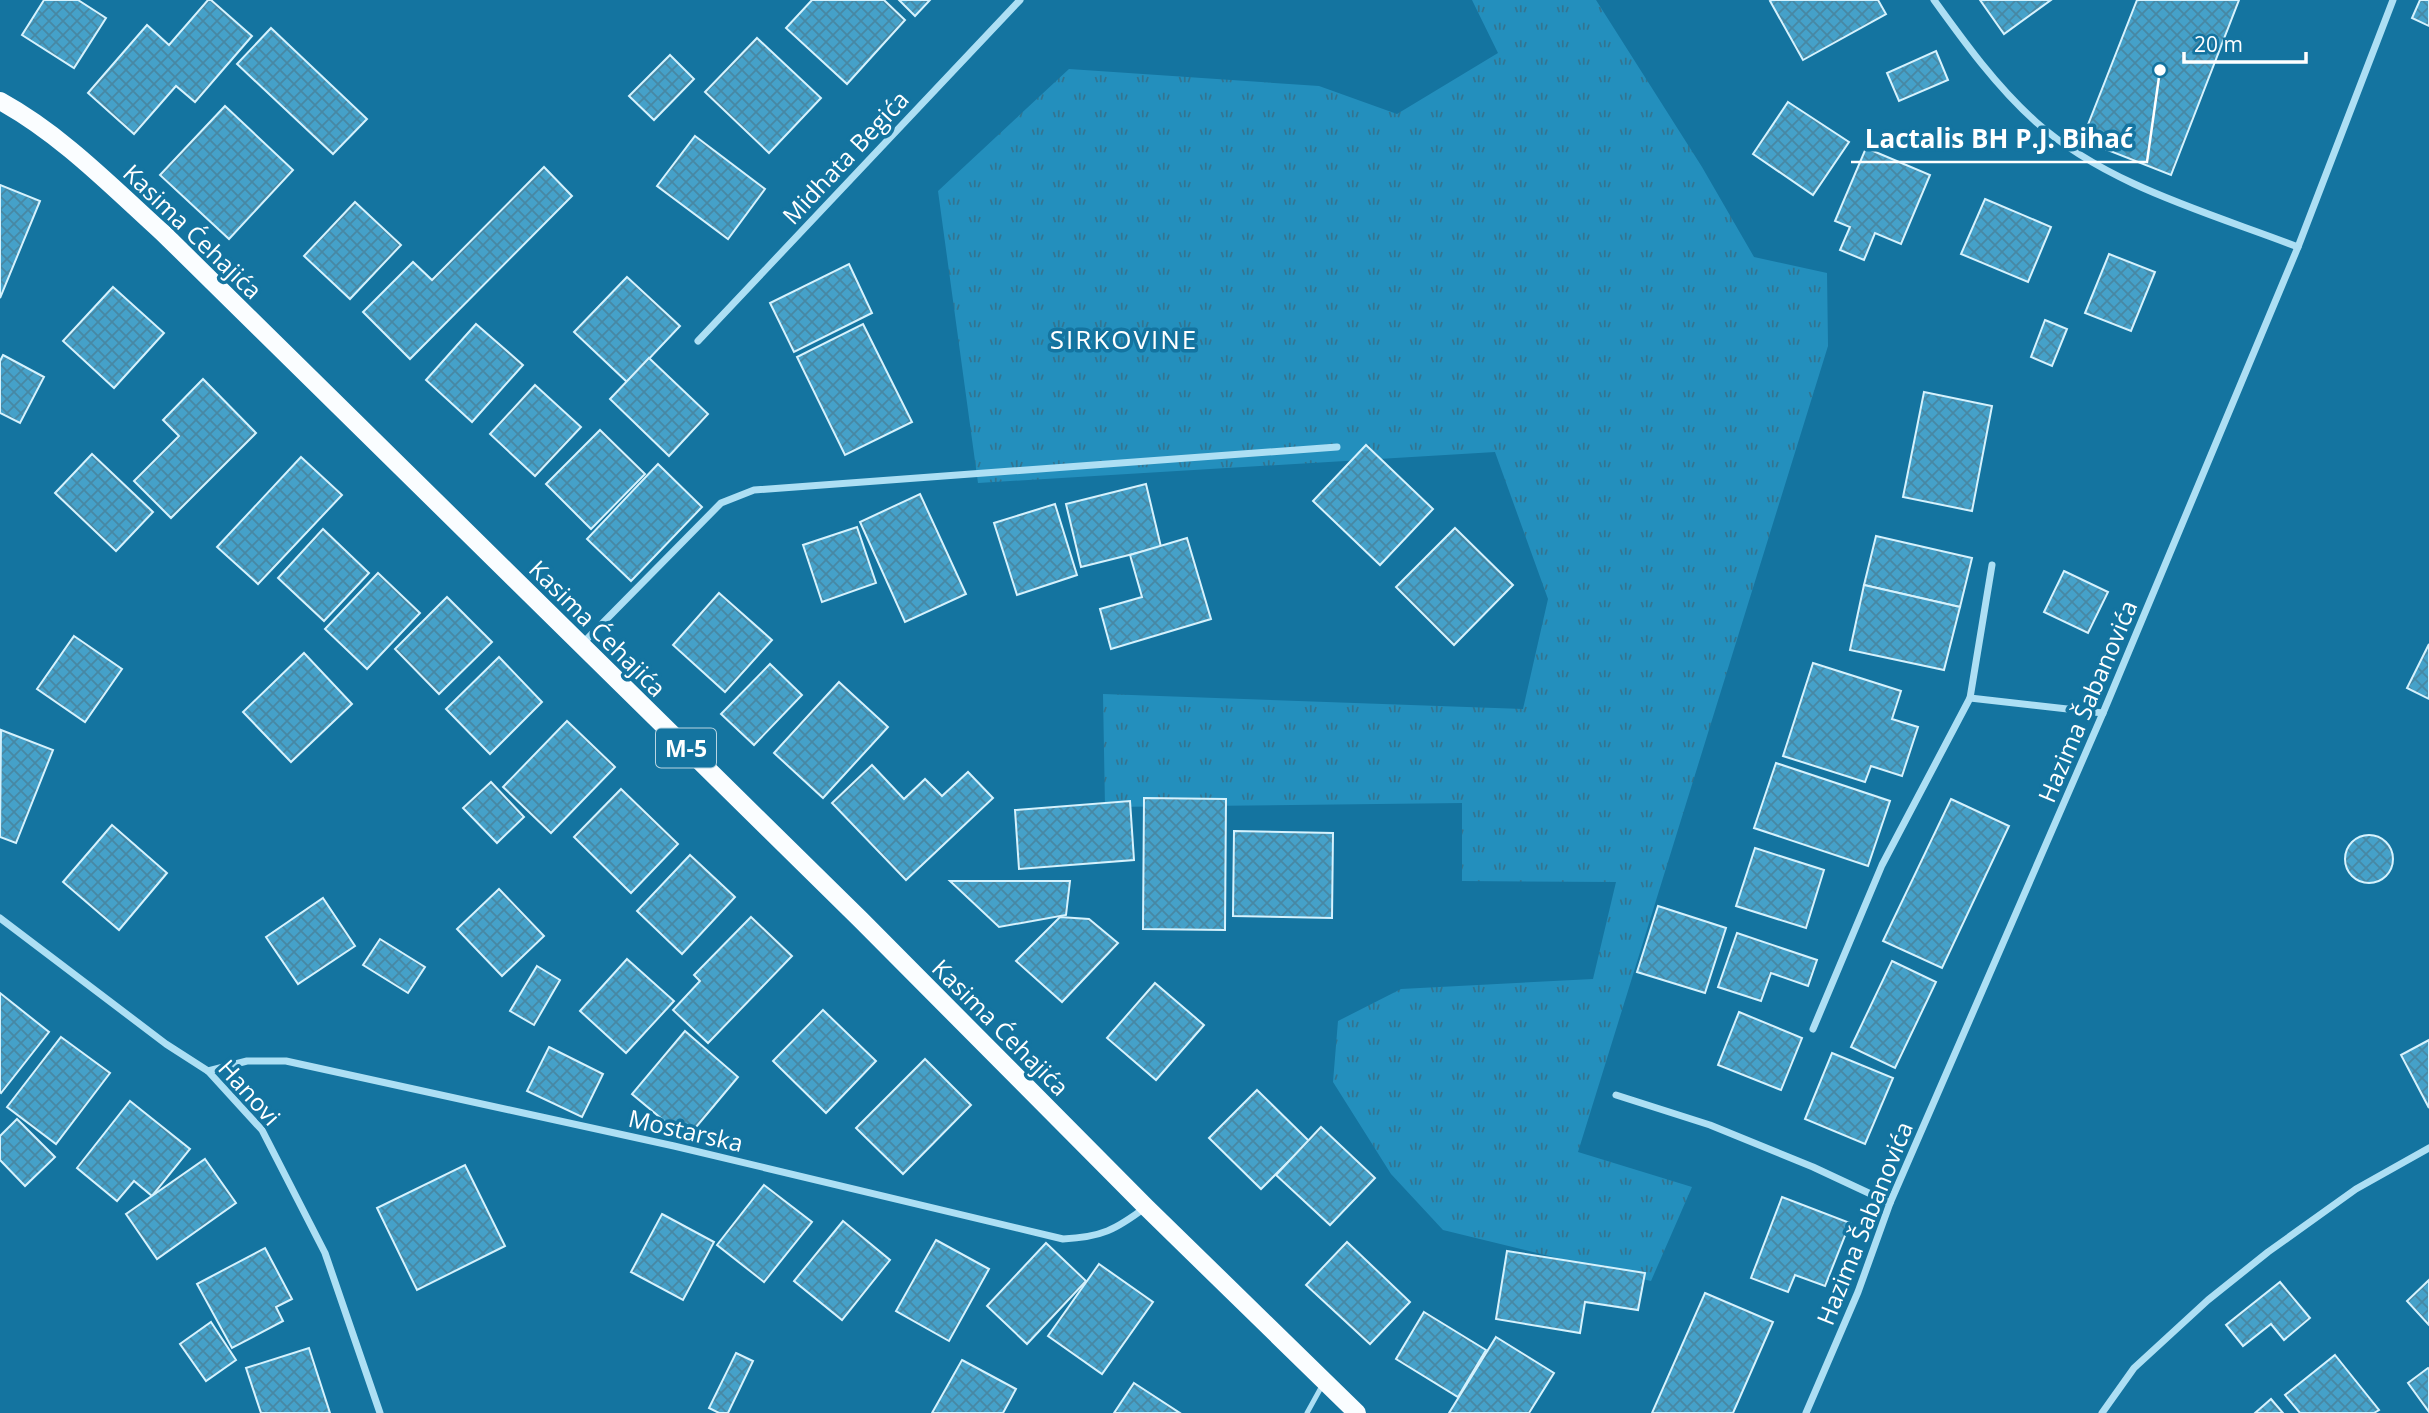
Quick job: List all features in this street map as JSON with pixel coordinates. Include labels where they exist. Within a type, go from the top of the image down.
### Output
[{"type":"main road","name":"Kasima Ćehajića","points":[[0,100],[36,123],[92,168],[146,218],[861,920],[1146,1207],[1357,1413]]},
{"type":"street","name":"Midhata Begića","points":[[698,341],[1020,0]]},
{"type":"street","points":[[1934,0],[1987,72],[2037,122],[2079,154],[2125,181],[2298,247]]},
{"type":"street","name":"Hazima Šabanovića","points":[[1805,1413],[1858,1292],[1891,1203],[2103,713],[2298,247],[2393,0]]},
{"type":"street","points":[[581,646],[720,503],[754,490],[1337,447]]},
{"type":"street","points":[[1813,1029],[1882,865],[1970,698],[1992,565]]},
{"type":"street","points":[[1970,698],[2103,713]]},
{"type":"street","name":"Hanovi","points":[[0,918],[166,1044],[208,1071],[262,1130],[325,1253],[380,1413]]},
{"type":"street","name":"Mostarska","points":[[208,1071],[247,1061],[286,1061],[674,1146],[1063,1239],[1087,1238],[1116,1229],[1146,1207]]},
{"type":"street","points":[[1616,1095],[1710,1125],[1813,1167],[1891,1203]]},
{"type":"street","points":[[2102,1413],[2134,1368],[2208,1300],[2268,1252],[2356,1189],[2429,1148]]},
{"type":"lane","points":[[1307,1413],[1324,1381]]},
{"type":"green space","points":[[1472,0],[1596,0],[1702,167],[1754,257],[1827,273],[1828,346],[1578,1152],[1692,1187],[1651,1281],[1443,1230],[1391,1174],[1333,1082],[1338,1021],[1401,989],[1593,979],[1616,882],[1462,881],[1462,803],[1105,807],[1103,694],[1523,709],[1548,599],[1495,452],[978,483],[938,191],[1069,69],[1319,86],[1397,114],[1498,53]]},
{"type":"building","points":[[44,0],[78,0],[106,18],[74,68],[22,35]]},
{"type":"building","points":[[208,0],[252,36],[195,102],[176,86],[134,134],[88,93],[147,25],[169,45]]},
{"type":"building","points":[[812,0],[884,0],[905,20],[847,84],[786,28]]},
{"type":"building","points":[[899,0],[930,0],[915,16]]},
{"type":"building","points":[[1878,0],[1886,14],[1803,60],[1770,1]]},
{"type":"building","points":[[1980,0],[2051,0],[2004,34]]},
{"type":"building","points":[[2137,0],[2239,0],[2171,175],[2082,140]]},
{"type":"building","points":[[2420,0],[2429,0],[2429,26],[2412,18]]},
{"type":"building","points":[[271,28],[367,119],[333,154],[237,64]]},
{"type":"building","points":[[757,38],[821,98],[769,153],[705,92]]},
{"type":"building","points":[[1936,51],[1948,80],[1899,101],[1887,73]]},
{"type":"building","points":[[670,55],[694,79],[654,120],[629,96]]},
{"type":"building","points":[[1788,102],[1849,142],[1813,195],[1753,154]]},
{"type":"building","points":[[225,106],[293,170],[229,239],[160,175]]},
{"type":"building","points":[[695,136],[765,189],[728,239],[657,186]]},
{"type":"building","points":[[1866,148],[1930,175],[1901,244],[1875,233],[1864,260],[1840,250],[1850,227],[1835,221]]},
{"type":"building","points":[[544,167],[572,196],[410,359],[363,312],[413,262],[432,280]]},
{"type":"building","points":[[0,185],[40,201],[0,298]]},
{"type":"building","points":[[1985,199],[2051,227],[2028,282],[1961,254]]},
{"type":"building","points":[[355,202],[401,245],[350,299],[304,256]]},
{"type":"building","points":[[2109,254],[2155,272],[2131,331],[2085,313]]},
{"type":"building","points":[[849,264],[872,313],[794,352],[770,303]]},
{"type":"building","points":[[627,277],[680,326],[627,382],[574,332]]},
{"type":"building","points":[[113,287],[164,333],[114,388],[63,341]]},
{"type":"building","points":[[2045,320],[2067,329],[2052,366],[2031,357]]},
{"type":"building","points":[[476,324],[523,365],[472,422],[426,380]]},
{"type":"building","points":[[863,324],[912,422],[845,455],[797,357]]},
{"type":"building","points":[[3,355],[44,377],[20,423],[0,413],[0,361]]},
{"type":"building","points":[[649,358],[708,414],[669,456],[610,399]]},
{"type":"building","points":[[203,379],[256,433],[171,518],[134,481],[179,436],[163,420]]},
{"type":"building","points":[[535,385],[581,427],[535,476],[490,434]]},
{"type":"building","points":[[1924,392],[1992,406],[1972,511],[1903,497]]},
{"type":"building","points":[[600,430],[645,474],[591,529],[546,484]]},
{"type":"building","points":[[1366,445],[1433,509],[1380,565],[1313,501]]},
{"type":"building","points":[[92,454],[153,512],[116,551],[55,493]]},
{"type":"building","points":[[301,457],[342,495],[258,584],[217,547]]},
{"type":"building","points":[[658,464],[702,507],[631,581],[587,539]]},
{"type":"building","points":[[1146,484],[1161,547],[1081,567],[1066,504]]},
{"type":"building","points":[[920,494],[966,594],[905,622],[860,522]]},
{"type":"building","points":[[1055,504],[1077,575],[1017,595],[994,523]]},
{"type":"building","points":[[857,527],[876,583],[822,602],[803,545]]},
{"type":"building","points":[[1455,528],[1513,585],[1454,645],[1396,587]]},
{"type":"building","points":[[323,529],[369,573],[324,621],[278,578]]},
{"type":"building","points":[[1876,536],[1972,558],[1960,607],[1864,585]]},
{"type":"building","points":[[1187,538],[1211,619],[1111,649],[1100,609],[1142,597],[1130,555]]},
{"type":"building","points":[[2064,571],[2108,592],[2088,633],[2044,612]]},
{"type":"building","points":[[378,573],[420,613],[367,669],[325,629]]},
{"type":"building","points":[[1864,585],[1960,607],[1944,670],[1850,650]]},
{"type":"building","points":[[719,593],[772,640],[725,692],[673,645]]},
{"type":"building","points":[[447,597],[492,642],[439,694],[395,649]]},
{"type":"building","points":[[74,636],[122,669],[85,722],[37,689]]},
{"type":"building","points":[[2429,644],[2429,699],[2407,688]]},
{"type":"building","points":[[304,653],[352,704],[291,762],[243,712]]},
{"type":"building","points":[[499,657],[542,702],[490,754],[446,709]]},
{"type":"building","points":[[1813,663],[1901,691],[1892,719],[1918,727],[1902,776],[1871,766],[1865,782],[1783,756]]},
{"type":"building","points":[[770,664],[802,695],[754,745],[721,714]]},
{"type":"building","points":[[839,682],[888,727],[823,798],[774,753]]},
{"type":"building","points":[[567,721],[615,767],[551,833],[503,787]]},
{"type":"building","points":[[1,730],[53,750],[16,843],[0,837]]},
{"type":"building","points":[[1776,763],[1890,801],[1868,866],[1754,828]]},
{"type":"building","points":[[872,765],[904,799],[925,779],[942,796],[968,772],[993,798],[906,880],[832,803]]},
{"type":"building","points":[[491,782],[524,817],[497,843],[463,808]]},
{"type":"building","points":[[621,789],[678,844],[631,893],[574,837]]},
{"type":"building","points":[[1144,798],[1226,799],[1225,930],[1143,929]]},
{"type":"building","points":[[1951,799],[2009,826],[1942,968],[1883,941]]},
{"type":"building","points":[[1130,801],[1134,860],[1019,869],[1015,810]]},
{"type":"building","points":[[112,825],[167,873],[119,930],[63,882]]},
{"type":"building","points":[[1234,831],[1333,833],[1332,918],[1233,916]]},
{"type":"building","points":[[2369,835],[2386,842],[2393,859],[2386,876],[2369,883],[2352,876],[2345,859],[2352,842]]},
{"type":"building","points":[[1755,848],[1824,870],[1806,928],[1736,906]]},
{"type":"building","points":[[690,855],[735,897],[682,954],[637,911]]},
{"type":"building","points":[[950,881],[1070,881],[1066,915],[999,927]]},
{"type":"building","points":[[499,889],[544,936],[502,976],[457,929]]},
{"type":"building","points":[[323,898],[355,946],[298,984],[266,937]]},
{"type":"building","points":[[1658,906],[1726,928],[1705,993],[1637,972]]},
{"type":"building","points":[[751,917],[792,956],[708,1043],[673,1010],[700,981],[694,975]]},
{"type":"building","points":[[1060,917],[1089,919],[1118,943],[1062,1002],[1016,961]]},
{"type":"building","points":[[1737,933],[1817,960],[1808,986],[1771,973],[1761,1001],[1718,987]]},
{"type":"building","points":[[380,939],[425,967],[408,993],[363,965]]},
{"type":"building","points":[[627,959],[674,1001],[626,1053],[580,1011]]},
{"type":"building","points":[[1892,961],[1936,982],[1895,1068],[1851,1047]]},
{"type":"building","points":[[537,966],[560,980],[534,1025],[510,1011]]},
{"type":"building","points":[[1155,983],[1204,1025],[1156,1080],[1107,1038]]},
{"type":"building","points":[[0,993],[49,1032],[1,1093],[0,1092]]},
{"type":"building","points":[[823,1010],[876,1061],[826,1113],[773,1061]]},
{"type":"building","points":[[1739,1012],[1802,1038],[1781,1090],[1718,1065]]},
{"type":"building","points":[[685,1031],[738,1077],[686,1139],[632,1094]]},
{"type":"building","points":[[61,1037],[110,1073],[56,1144],[7,1107]]},
{"type":"building","points":[[2429,1040],[2429,1108],[2401,1055]]},
{"type":"building","points":[[549,1047],[603,1074],[582,1117],[527,1091]]},
{"type":"building","points":[[1832,1053],[1893,1078],[1865,1144],[1805,1119]]},
{"type":"building","points":[[925,1059],[971,1105],[903,1174],[856,1128]]},
{"type":"building","points":[[1257,1090],[1309,1141],[1261,1189],[1209,1138]]},
{"type":"building","points":[[130,1101],[190,1149],[152,1196],[134,1181],[117,1201],[77,1168]]},
{"type":"building","points":[[17,1119],[55,1157],[25,1186],[0,1160],[0,1136]]},
{"type":"building","points":[[1321,1127],[1375,1178],[1330,1225],[1276,1175]]},
{"type":"building","points":[[205,1159],[236,1203],[157,1259],[126,1214]]},
{"type":"building","points":[[465,1165],[505,1246],[417,1290],[377,1208]]},
{"type":"building","points":[[764,1185],[812,1222],[764,1282],[717,1245]]},
{"type":"building","points":[[1782,1197],[1850,1223],[1825,1286],[1795,1275],[1788,1292],[1751,1278]]},
{"type":"building","points":[[662,1214],[714,1242],[683,1300],[631,1272]]},
{"type":"building","points":[[843,1221],[890,1260],[842,1320],[794,1281]]},
{"type":"building","points":[[936,1240],[989,1269],[949,1341],[896,1311]]},
{"type":"building","points":[[1347,1242],[1410,1302],[1370,1344],[1306,1285]]},
{"type":"building","points":[[1046,1243],[1086,1281],[1027,1344],[987,1306]]},
{"type":"building","points":[[265,1248],[292,1299],[276,1307],[283,1321],[232,1348],[197,1284]]},
{"type":"building","points":[[1507,1251],[1645,1273],[1638,1310],[1585,1302],[1580,1333],[1496,1319]]},
{"type":"building","points":[[1099,1264],[1153,1302],[1102,1374],[1048,1336]]},
{"type":"building","points":[[2429,1280],[2429,1325],[2407,1301]]},
{"type":"building","points":[[2280,1282],[2310,1318],[2284,1340],[2271,1324],[2243,1346],[2226,1325]]},
{"type":"building","points":[[1705,1293],[1773,1322],[1733,1413],[1652,1413]]},
{"type":"building","points":[[1424,1312],[1486,1350],[1458,1397],[1396,1359]]},
{"type":"building","points":[[211,1322],[236,1360],[206,1381],[180,1344]]},
{"type":"building","points":[[1496,1337],[1554,1373],[1529,1413],[1449,1413]]},
{"type":"building","points":[[309,1348],[330,1413],[261,1413],[246,1368]]},
{"type":"building","points":[[736,1353],[753,1361],[728,1413],[719,1413],[709,1408]]},
{"type":"building","points":[[2335,1355],[2379,1410],[2374,1413],[2300,1413],[2285,1395]]},
{"type":"building","points":[[962,1360],[1016,1389],[1003,1413],[932,1413]]},
{"type":"building","points":[[2429,1369],[2429,1412],[2408,1383]]},
{"type":"building","points":[[1134,1383],[1180,1413],[1114,1413]]},
{"type":"building","points":[[2271,1399],[2283,1413],[2255,1413]]},
{"type":"place","name":"Lactalis BH P.J. Bihać","points":[[2160,70]]},
{"type":"district","name":"SIRKOVINE","points":[[1124,339]]}]
